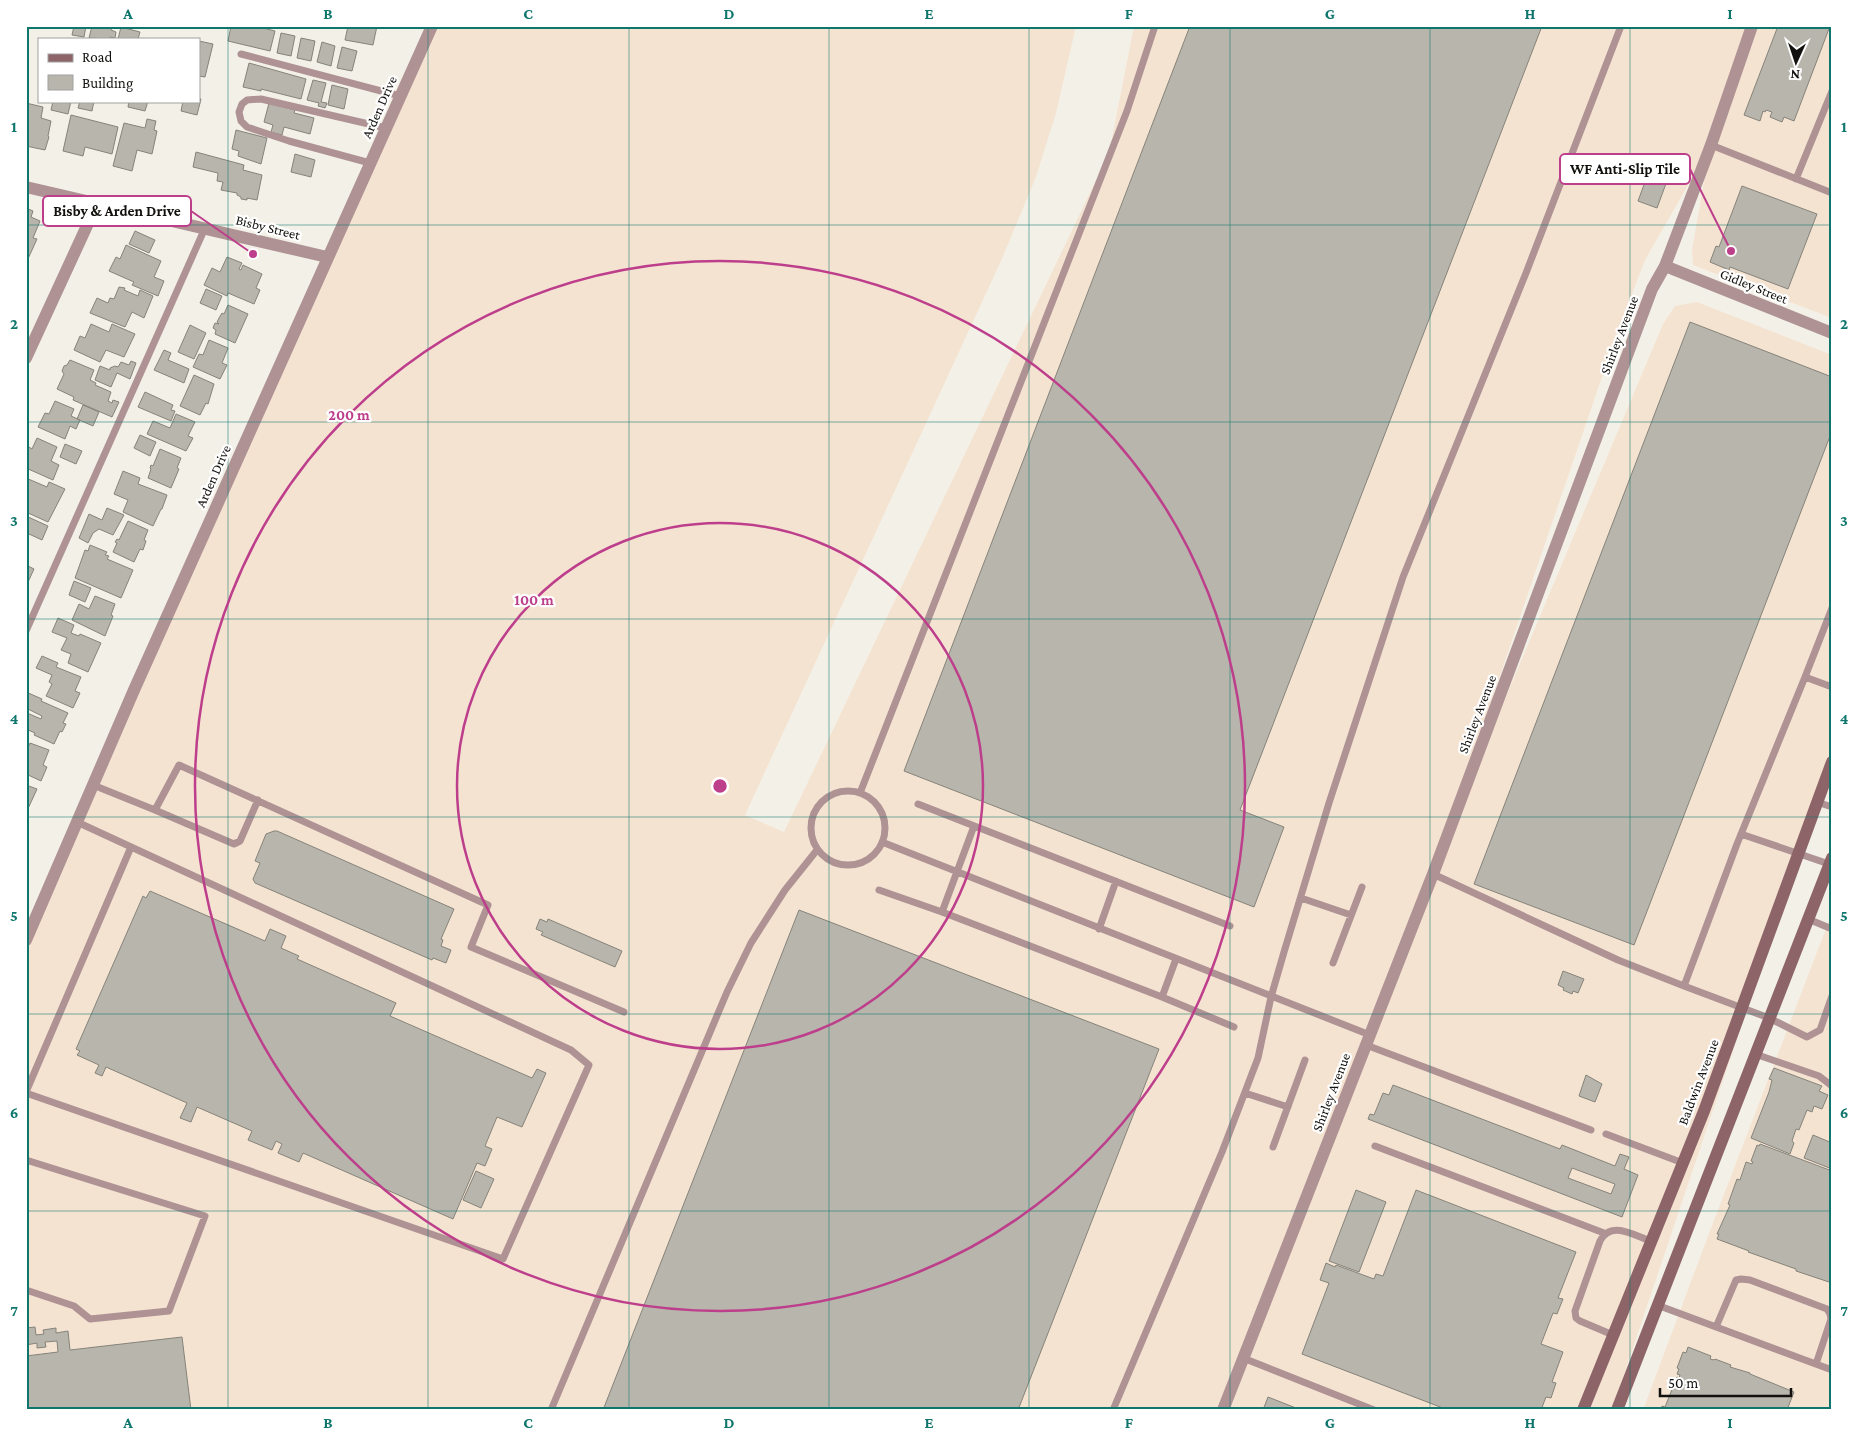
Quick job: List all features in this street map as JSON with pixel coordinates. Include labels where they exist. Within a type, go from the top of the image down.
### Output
[{"type":"main road","name":"Baldwin Avenue","points":[[1584,1410],[1704,1111],[1832,762]]},
{"type":"main road","points":[[1616,1410],[1831,861]]},
{"type":"street","name":"Arden Drive","points":[[26,940],[327,257],[432,26]]},
{"type":"street","name":"Shirley Avenue","points":[[1223,1410],[1433,874],[1652,288],[1665,266],[1752,26]]},
{"type":"street","name":"Bisby Street","points":[[26,188],[327,257]]},
{"type":"street","points":[[26,358],[97,204]]},
{"type":"street","name":"Gidley Street","points":[[1665,266],[1832,333]]},
{"type":"lane","points":[[860,793],[1127,111],[1155,26]]},
{"type":"lane","points":[[1113,1410],[1222,1152],[1258,1058],[1271,997],[1329,804],[1403,577],[1522,282],[1622,26]]},
{"type":"lane","points":[[241,54],[400,96]]},
{"type":"lane","points":[[1796,179],[1832,91]]},
{"type":"lane","points":[[370,163],[247,127],[241,121],[239,112],[242,104],[246,100],[261,99],[386,128]]},
{"type":"lane","points":[[1710,146],[1832,193]]},
{"type":"lane","points":[[26,631],[205,228]]},
{"type":"lane","points":[[1684,986],[1741,834],[1806,677],[1832,608]]},
{"type":"lane","points":[[1806,677],[1832,687]]},
{"type":"lane","points":[[156,810],[179,765],[488,905],[472,947],[624,1012]]},
{"type":"lane","points":[[93,785],[234,844],[240,841],[258,800]]},
{"type":"lane","points":[[853,790],[860,793],[875,802],[882,812],[886,824],[885,836],[880,848],[872,857],[861,863],[849,866],[837,864],[817,850],[810,826],[813,814],[819,803],[829,795],[840,791],[853,790]]},
{"type":"lane","points":[[1817,802],[1832,807]]},
{"type":"lane","points":[[918,804],[1230,926]]},
{"type":"lane","points":[[77,822],[571,1050],[589,1065],[503,1258],[26,1092],[131,847]]},
{"type":"lane","points":[[942,912],[974,826]]},
{"type":"lane","points":[[1741,834],[1798,854],[1831,861]]},
{"type":"lane","points":[[882,842],[1271,997],[1368,1040],[1591,1130]]},
{"type":"lane","points":[[551,1410],[728,992],[751,943],[785,890],[817,850]]},
{"type":"lane","points":[[1433,874],[1618,960],[1769,1018],[1808,1037],[1820,1030],[1832,996]]},
{"type":"lane","points":[[1099,929],[1116,881]]},
{"type":"lane","points":[[1333,964],[1362,887]]},
{"type":"lane","points":[[879,890],[1162,996],[1234,1028]]},
{"type":"lane","points":[[1301,898],[1351,916]]},
{"type":"lane","points":[[1808,919],[1832,929]]},
{"type":"lane","points":[[1162,996],[1176,959]]},
{"type":"lane","points":[[1755,1054],[1819,1076],[1832,1086]]},
{"type":"lane","points":[[1273,1147],[1306,1060]]},
{"type":"lane","points":[[1245,1093],[1288,1107]]},
{"type":"lane","points":[[1606,1134],[1683,1163]]},
{"type":"lane","points":[[1375,1146],[1604,1233],[1611,1230],[1620,1230],[1651,1241]]},
{"type":"lane","points":[[26,1160],[204,1216],[170,1311],[90,1319],[74,1306],[26,1290]]},
{"type":"lane","points":[[1604,1233],[1576,1311],[1576,1318],[1613,1335]]},
{"type":"lane","points":[[1716,1327],[1736,1280],[1741,1278],[1750,1280],[1827,1309],[1830,1319],[1816,1364]]},
{"type":"lane","points":[[1657,1305],[1832,1370]]},
{"type":"lane","points":[[1243,1358],[1374,1410]]},
{"type":"shaded area","points":[[432,26],[1076,26],[1056,113],[1036,177],[1001,261],[745,815],[784,832],[1109,153],[1134,26],[1832,26],[1832,318],[1693,265],[1692,250],[1710,147],[1645,260],[1616,336],[1436,863],[1663,324],[1675,306],[1697,302],[1832,355],[1832,757],[1612,1410],[26,1410],[26,940]]},
{"type":"shaded area","points":[[1832,913],[1832,1410],[1643,1410],[1708,1236]]},
{"type":"building","points":[[74,26],[86,26],[84,37],[72,35]]},
{"type":"building","points":[[92,26],[112,26],[111,30],[116,32],[115,38],[89,38]]},
{"type":"building","points":[[231,26],[255,26],[275,31],[270,51],[228,41]]},
{"type":"building","points":[[348,26],[377,26],[373,45],[345,40]]},
{"type":"building","points":[[1190,26],[1542,26],[1240,810],[1284,827],[1254,907],[904,771]]},
{"type":"building","points":[[1778,26],[1830,26],[1794,121],[1784,117],[1782,122],[1770,117],[1772,112],[1766,110],[1765,112],[1763,111],[1760,121],[1744,115]]},
{"type":"building","points":[[121,27],[140,32],[138,38],[118,38]]},
{"type":"building","points":[[281,33],[295,36],[291,56],[277,53]]},
{"type":"building","points":[[301,38],[315,41],[311,61],[297,58]]},
{"type":"building","points":[[200,41],[213,44],[205,77],[200,76]]},
{"type":"building","points":[[322,42],[335,46],[331,66],[317,62]]},
{"type":"building","points":[[342,47],[357,51],[352,71],[337,68]]},
{"type":"building","points":[[249,63],[306,79],[301,99],[261,89],[261,91],[243,87]]},
{"type":"building","points":[[313,80],[326,83],[321,102],[327,103],[325,108],[318,106],[319,103],[307,100]]},
{"type":"building","points":[[332,85],[348,89],[344,109],[328,105]]},
{"type":"building","points":[[201,99],[197,115],[181,111],[183,102],[200,102]]},
{"type":"building","points":[[53,102],[71,102],[68,114],[51,110]]},
{"type":"building","points":[[80,102],[94,102],[92,111],[78,108]]},
{"type":"building","points":[[129,102],[148,102],[145,111],[128,107]]},
{"type":"building","points":[[26,103],[43,107],[41,118],[51,121],[45,150],[26,146]]},
{"type":"building","points":[[269,103],[295,110],[294,113],[314,118],[310,134],[284,127],[282,135],[271,132],[273,125],[264,122]]},
{"type":"building","points":[[71,115],[118,127],[112,154],[85,147],[83,156],[63,151]]},
{"type":"building","points":[[147,119],[156,121],[154,130],[157,131],[152,154],[137,150],[132,171],[113,166],[124,123],[145,128]]},
{"type":"building","points":[[236,130],[267,138],[261,164],[238,156],[239,151],[232,149]]},
{"type":"building","points":[[196,152],[244,165],[243,170],[262,175],[257,200],[241,199],[237,193],[221,190],[223,182],[217,181],[218,173],[193,167]]},
{"type":"building","points":[[295,154],[315,160],[311,177],[291,172]]},
{"type":"building","points":[[1652,163],[1671,170],[1657,208],[1638,201]]},
{"type":"building","points":[[1742,186],[1817,214],[1788,289],[1730,267],[1729,270],[1710,262],[1716,246],[1719,247]]},
{"type":"building","points":[[26,208],[33,211],[31,217],[40,221],[33,238],[37,239],[27,261]]},
{"type":"building","points":[[135,231],[155,240],[149,253],[129,244]]},
{"type":"building","points":[[126,245],[161,261],[154,277],[164,281],[158,296],[132,285],[134,282],[109,271],[116,257],[120,259]]},
{"type":"building","points":[[227,257],[242,263],[239,269],[241,270],[243,265],[262,274],[256,288],[260,290],[254,304],[228,293],[227,296],[204,285],[212,268],[220,272]]},
{"type":"building","points":[[119,287],[125,288],[124,290],[138,296],[140,290],[153,296],[144,318],[132,312],[125,327],[90,313],[97,298],[108,303],[110,298],[114,299]]},
{"type":"building","points":[[206,289],[222,296],[216,310],[200,303]]},
{"type":"building","points":[[228,305],[248,314],[235,343],[215,334],[216,330],[213,328],[215,323],[219,324],[217,322],[222,313],[224,314]]},
{"type":"building","points":[[1690,322],[1832,377],[1832,431],[1634,945],[1474,884]]},
{"type":"building","points":[[91,324],[109,332],[112,324],[135,334],[124,357],[106,350],[100,362],[74,350],[80,336],[85,338]]},
{"type":"building","points":[[190,325],[206,333],[194,359],[178,352]]},
{"type":"building","points":[[209,340],[228,348],[222,363],[227,365],[220,379],[193,367],[199,354],[203,355]]},
{"type":"building","points":[[164,350],[171,353],[168,360],[189,369],[184,383],[154,370]]},
{"type":"building","points":[[70,360],[94,370],[90,380],[96,383],[95,385],[111,392],[108,401],[112,403],[113,400],[119,402],[112,417],[73,400],[74,397],[57,389],[64,374],[62,371],[64,366]]},
{"type":"building","points":[[131,361],[136,363],[130,379],[117,373],[111,387],[95,380],[100,366],[110,370],[110,368],[115,366],[118,367],[121,362],[129,365]]},
{"type":"building","points":[[194,375],[214,384],[208,404],[206,403],[200,415],[180,406]]},
{"type":"building","points":[[145,392],[173,405],[171,410],[175,411],[171,421],[138,407]]},
{"type":"building","points":[[55,401],[74,409],[71,416],[80,420],[76,429],[70,426],[65,439],[38,427],[45,413],[49,414]]},
{"type":"building","points":[[83,405],[99,412],[93,426],[77,419]]},
{"type":"building","points":[[176,414],[195,422],[188,436],[193,438],[186,451],[147,434],[153,421],[170,428]]},
{"type":"building","points":[[140,435],[156,442],[150,456],[134,448]]},
{"type":"building","points":[[37,438],[57,447],[51,461],[59,465],[53,480],[26,468],[26,454],[29,447],[32,449]]},
{"type":"building","points":[[65,444],[82,451],[76,464],[60,457]]},
{"type":"building","points":[[160,449],[181,458],[177,468],[179,469],[171,488],[148,478],[151,465],[153,466]]},
{"type":"building","points":[[123,471],[140,478],[138,484],[167,495],[153,526],[123,512],[128,500],[114,494]]},
{"type":"building","points":[[26,478],[47,487],[49,482],[65,489],[48,522],[26,512]]},
{"type":"building","points":[[107,508],[124,515],[113,535],[99,529],[93,533],[88,543],[79,538],[89,514],[102,520]]},
{"type":"building","points":[[26,516],[48,526],[42,540],[29,534],[26,542]]},
{"type":"building","points":[[128,521],[148,530],[143,550],[140,549],[134,562],[113,552],[117,543],[115,542],[117,539],[119,540]]},
{"type":"building","points":[[90,545],[107,552],[105,555],[109,556],[107,559],[133,570],[121,598],[75,578],[85,550],[88,551]]},
{"type":"building","points":[[26,565],[34,569],[28,582],[26,581]]},
{"type":"building","points":[[74,581],[91,588],[85,602],[69,595]]},
{"type":"building","points":[[95,596],[115,604],[111,615],[113,616],[105,636],[72,620],[79,604],[89,609]]},
{"type":"building","points":[[58,618],[74,625],[71,633],[79,636],[80,634],[101,643],[88,672],[68,663],[71,654],[61,650],[67,638],[52,632]]},
{"type":"building","points":[[42,656],[58,663],[56,667],[81,677],[75,691],[80,693],[73,708],[46,696],[52,684],[49,682],[52,675],[36,668]]},
{"type":"building","points":[[26,692],[68,713],[63,723],[66,724],[62,732],[60,731],[54,744],[34,735],[35,733],[26,729],[27,713],[41,719],[42,716],[26,708]]},
{"type":"building","points":[[30,743],[49,750],[43,765],[47,767],[41,781],[26,774],[26,752]]},
{"type":"building","points":[[26,785],[37,789],[26,813]]},
{"type":"building","points":[[274,831],[454,909],[441,939],[443,940],[441,946],[451,950],[446,963],[433,958],[432,960],[255,883],[253,879],[260,863],[255,861],[266,834]]},
{"type":"building","points":[[150,891],[265,941],[270,929],[286,936],[281,948],[299,956],[297,959],[396,1003],[390,1016],[532,1078],[537,1069],[546,1073],[522,1127],[497,1117],[485,1146],[492,1149],[485,1166],[477,1163],[453,1219],[303,1153],[299,1162],[278,1153],[282,1144],[276,1141],[272,1150],[248,1140],[252,1131],[197,1107],[191,1122],[180,1118],[187,1103],[106,1067],[102,1076],[95,1073],[99,1065],[77,1055],[80,1051],[76,1049],[143,896],[146,898]]},
{"type":"building","points":[[799,910],[1159,1049],[1018,1410],[603,1410]]},
{"type":"building","points":[[540,919],[547,922],[548,919],[622,951],[615,967],[541,935],[543,932],[536,929]]},
{"type":"building","points":[[1563,971],[1584,979],[1578,993],[1573,991],[1572,994],[1563,990],[1564,988],[1558,985]]},
{"type":"building","points":[[1774,1068],[1822,1086],[1819,1091],[1828,1095],[1822,1109],[1814,1106],[1812,1112],[1807,1110],[1799,1130],[1796,1129],[1790,1154],[1751,1138],[1769,1092],[1772,1080],[1769,1079]]},
{"type":"building","points":[[1586,1075],[1602,1084],[1595,1102],[1579,1096]]},
{"type":"building","points":[[1393,1085],[1560,1149],[1562,1145],[1615,1166],[1620,1154],[1629,1157],[1624,1169],[1638,1175],[1622,1217],[1368,1119],[1370,1114],[1374,1115],[1383,1093],[1389,1095]],"holes":[[[1572,1168],[1615,1184],[1611,1194],[1568,1178]]]},
{"type":"building","points":[[1813,1135],[1832,1143],[1832,1169],[1804,1158]]},
{"type":"building","points":[[1760,1144],[1832,1171],[1832,1283],[1796,1271],[1796,1269],[1717,1239],[1719,1234],[1717,1234],[1730,1205],[1728,1204],[1737,1179],[1740,1180],[1746,1162],[1752,1164],[1753,1162],[1751,1161],[1757,1145],[1759,1146]]},
{"type":"building","points":[[476,1171],[494,1179],[481,1208],[463,1200]]},
{"type":"building","points":[[1356,1190],[1386,1202],[1359,1272],[1329,1261]]},
{"type":"building","points":[[1416,1190],[1576,1252],[1558,1298],[1563,1299],[1557,1314],[1553,1313],[1541,1344],[1563,1352],[1552,1382],[1556,1383],[1551,1398],[1546,1397],[1541,1410],[1448,1410],[1302,1354],[1329,1283],[1320,1280],[1326,1263],[1374,1279],[1376,1274],[1383,1276]]},
{"type":"building","points":[[35,1327],[36,1335],[44,1334],[43,1330],[56,1328],[56,1333],[68,1331],[70,1350],[182,1337],[191,1410],[26,1410],[26,1356],[58,1352],[57,1341],[45,1342],[46,1347],[37,1348],[37,1343],[26,1345],[26,1328]]},
{"type":"building","points":[[1688,1347],[1711,1356],[1710,1359],[1731,1365],[1730,1367],[1750,1373],[1794,1392],[1787,1410],[1661,1410],[1662,1406],[1665,1407],[1677,1377],[1679,1378],[1680,1375],[1677,1374],[1679,1369],[1677,1368],[1683,1352],[1686,1353]]},
{"type":"building","points":[[1268,1397],[1301,1410],[1263,1410]]},
{"type":"place","name":"WF Anti-Slip Tile","points":[[1731,251]]},
{"type":"place","name":"Bisby & Arden Drive","points":[[253,254]]}]
